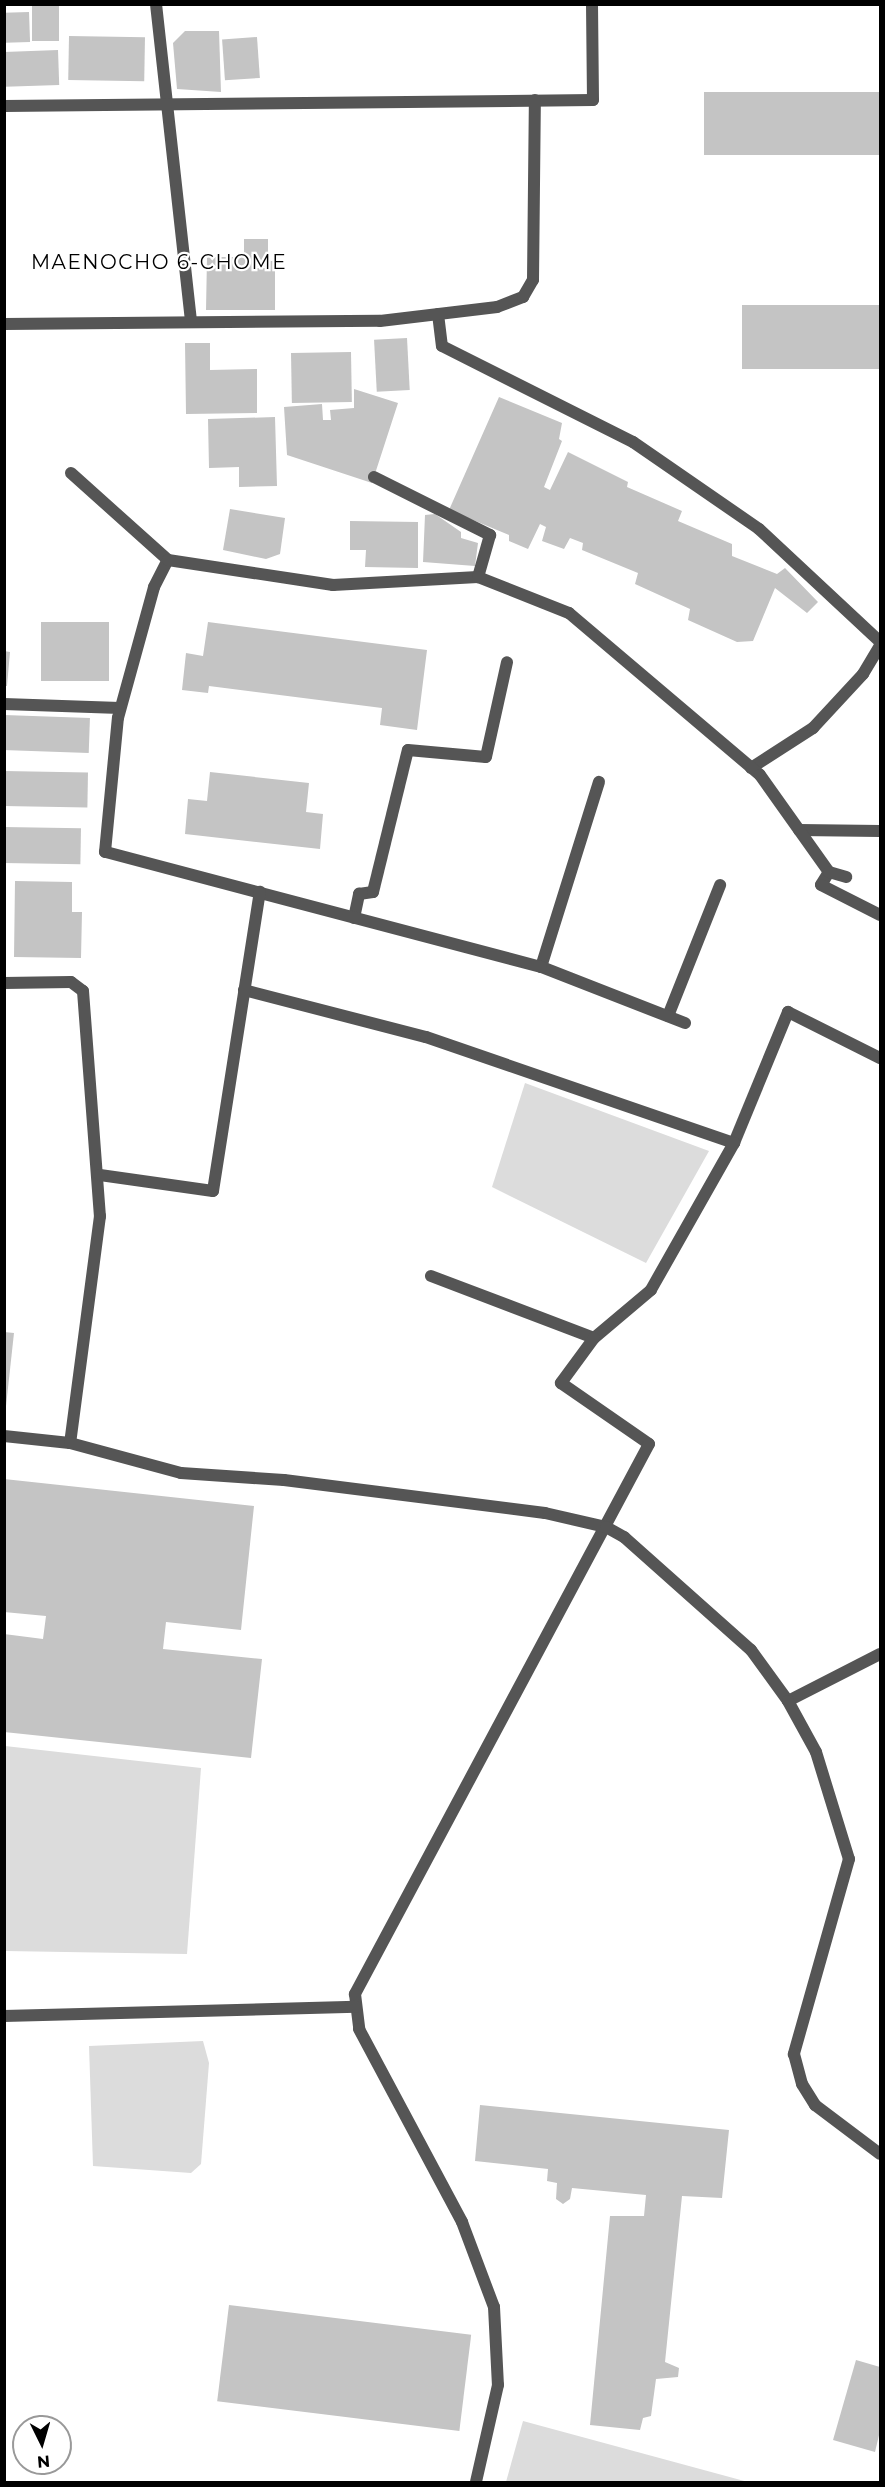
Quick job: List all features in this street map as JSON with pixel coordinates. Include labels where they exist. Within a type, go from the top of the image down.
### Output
[{"type":"street","points":[[156,4],[191,322]]},
{"type":"street","points":[[4,106],[593,100],[592,4]]},
{"type":"street","points":[[4,324],[380,321],[497,307],[523,297],[533,280],[535,100]]},
{"type":"street","points":[[438,314],[442,346],[633,442],[759,529],[880,644],[863,674],[813,728],[751,768]]},
{"type":"street","points":[[71,473],[168,560],[333,585],[478,577],[523,601],[569,613],[751,768],[829,872],[846,877]]},
{"type":"street","points":[[374,477],[490,535],[478,577]]},
{"type":"street","points":[[168,560],[154,587],[120,708],[105,852],[541,967],[685,1023]]},
{"type":"street","points":[[354,918],[359,894],[373,892],[408,750],[486,757],[507,662]]},
{"type":"street","points":[[4,704],[120,708]]},
{"type":"street","points":[[541,967],[599,782]]},
{"type":"street","points":[[799,830],[880,831]]},
{"type":"street","points":[[829,872],[822,885],[880,915]]},
{"type":"street","points":[[668,1016],[720,885]]},
{"type":"street","points":[[100,1175],[213,1191],[260,892]]},
{"type":"street","points":[[4,983],[71,982],[82,991],[100,1175],[100,1216],[70,1443]]},
{"type":"street","points":[[244,990],[426,1037],[734,1143]]},
{"type":"street","points":[[476,2482],[498,2385],[494,2307],[462,2222],[359,2029],[355,1994],[649,1444],[561,1383],[594,1338],[651,1290],[734,1143],[788,1012],[880,1058]]},
{"type":"street","points":[[431,1276],[594,1338]]},
{"type":"street","points":[[4,1436],[70,1443],[181,1473],[284,1480],[510,1508],[606,1527],[624,1537],[751,1650],[788,1701],[816,1752],[849,1859],[794,2054],[801,2084],[816,2105],[880,2154]]},
{"type":"street","points":[[788,1701],[880,1654]]},
{"type":"street","points":[[4,2016],[356,2007]]},
{"type":"shaded area","points":[[525,1083],[709,1151],[646,1263],[492,1187]]},
{"type":"shaded area","points":[[5,1746],[201,1768],[187,1954],[5,1951]]},
{"type":"shaded area","points":[[203,2041],[209,2063],[201,2164],[191,2173],[93,2166],[89,2046]]},
{"type":"shaded area","points":[[523,2421],[748,2482],[506,2482]]},
{"type":"building","points":[[32,4],[59,4],[59,41],[32,41]]},
{"type":"building","points":[[29,12],[30,42],[5,43],[4,13]]},
{"type":"building","points":[[185,31],[219,31],[221,92],[177,89],[173,43]]},
{"type":"building","points":[[69,36],[145,37],[144,81],[68,80]]},
{"type":"building","points":[[257,37],[260,78],[225,80],[222,39]]},
{"type":"building","points":[[58,50],[59,85],[5,87],[4,52]]},
{"type":"building","points":[[704,92],[880,92],[880,155],[704,155]]},
{"type":"building","points":[[244,239],[268,239],[268,261],[275,261],[275,310],[206,310],[207,257],[244,257]]},
{"type":"building","points":[[742,305],[880,305],[880,369],[742,369]]},
{"type":"building","points":[[407,338],[410,390],[377,392],[374,340]]},
{"type":"building","points":[[185,343],[210,343],[210,370],[257,369],[257,413],[186,414]]},
{"type":"building","points":[[351,352],[352,402],[292,403],[291,353]]},
{"type":"building","points":[[354,389],[398,403],[372,483],[287,455],[284,407],[322,404],[323,420],[331,420],[330,410],[354,408]]},
{"type":"building","points":[[499,397],[562,423],[559,439],[562,441],[544,487],[550,490],[568,452],[628,482],[627,487],[682,511],[678,521],[732,544],[732,556],[777,574],[785,568],[818,602],[807,613],[775,588],[753,641],[737,642],[688,620],[690,609],[635,584],[638,573],[582,550],[583,543],[570,538],[564,549],[542,541],[546,527],[540,524],[528,549],[509,541],[509,535],[449,510]]},
{"type":"building","points":[[275,417],[277,486],[239,487],[239,467],[209,468],[208,419]]},
{"type":"building","points":[[230,509],[285,518],[280,554],[266,559],[223,550]]},
{"type":"building","points":[[435,514],[461,532],[461,538],[478,543],[475,566],[423,562],[425,515]]},
{"type":"building","points":[[350,521],[418,522],[418,568],[365,567],[366,550],[350,550]]},
{"type":"building","points":[[41,622],[109,622],[109,681],[41,681]]},
{"type":"building","points":[[208,622],[427,650],[417,730],[380,725],[382,708],[209,686],[208,693],[182,690],[186,653],[203,656]]},
{"type":"building","points":[[4,651],[10,652],[7,686],[4,686]]},
{"type":"building","points":[[4,715],[90,718],[89,753],[4,750]]},
{"type":"building","points":[[4,771],[88,772],[87,807],[4,806]]},
{"type":"building","points":[[210,772],[309,783],[306,812],[323,814],[320,849],[185,834],[188,799],[207,801]]},
{"type":"building","points":[[4,827],[81,828],[80,864],[4,863]]},
{"type":"building","points":[[15,881],[72,882],[72,912],[82,912],[81,958],[14,957]]},
{"type":"building","points":[[4,1332],[14,1333],[6,1406],[4,1406]]},
{"type":"building","points":[[4,1479],[254,1506],[241,1630],[166,1622],[163,1649],[262,1659],[251,1758],[4,1732],[4,1634],[43,1639],[46,1616],[4,1612]]},
{"type":"building","points":[[480,2105],[729,2130],[722,2198],[682,2196],[665,2362],[679,2368],[678,2377],[656,2379],[651,2416],[643,2418],[640,2430],[590,2425],[610,2216],[644,2216],[646,2195],[572,2188],[570,2199],[563,2204],[556,2199],[557,2183],[547,2181],[548,2169],[475,2161]]},
{"type":"building","points":[[229,2305],[471,2335],[459,2431],[217,2401]]},
{"type":"building","points":[[856,2360],[880,2367],[880,2431],[875,2452],[833,2440]]},
{"type":"district","name":"MAENOCHO 6-CHOME","points":[[159,262]]}]
